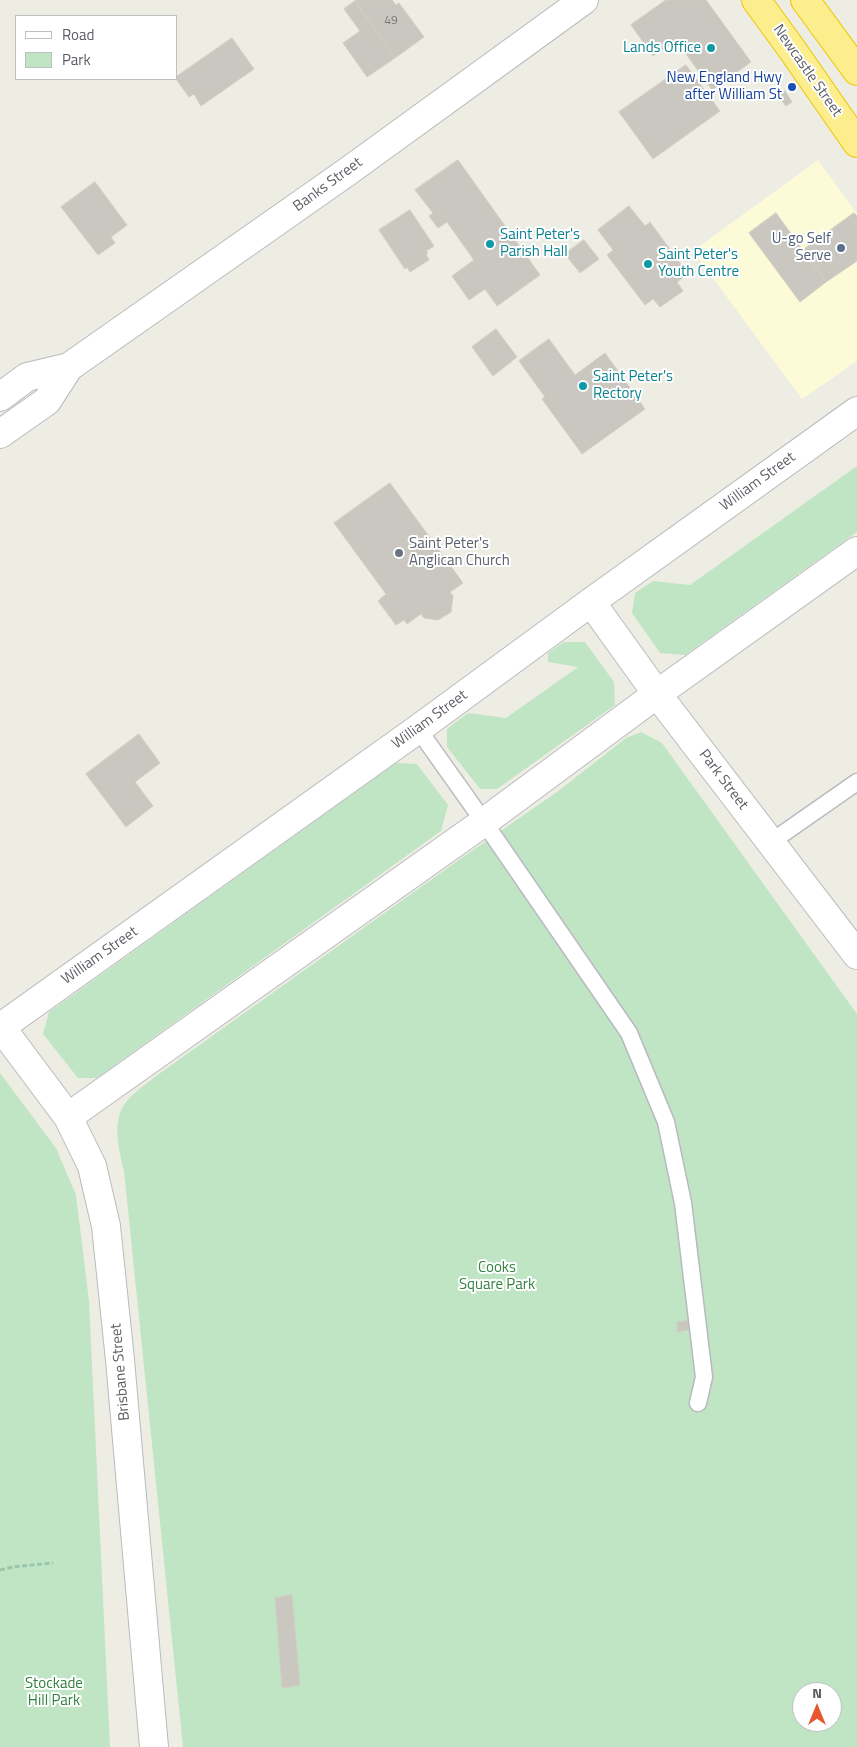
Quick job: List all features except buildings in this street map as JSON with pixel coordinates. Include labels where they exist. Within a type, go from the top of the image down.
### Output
[{"type":"highway","name":"Newcastle Street","points":[[756,0],[857,144]]},
{"type":"highway","points":[[805,0],[857,71]]},
{"type":"street","name":"Banks Street","points":[[0,434],[47,401],[69,367],[332,182],[584,0]]},
{"type":"street","name":"Banks Street","points":[[0,396],[26,377],[69,367]]},
{"type":"street","name":"William Street","points":[[0,1027],[418,729],[857,411]]},
{"type":"street","points":[[68,1117],[484,822],[657,694],[857,551]]},
{"type":"street","name":"Park Street","points":[[591,602],[657,694],[857,955]]},
{"type":"street","name":"Brisbane Street","points":[[0,1027],[68,1117],[92,1166],[106,1226],[120,1360],[154,1747]]},
{"type":"lane","points":[[418,729],[629,1033],[666,1122],[683,1203],[702,1359],[704,1377],[698,1403]]},
{"type":"lane","points":[[770,842],[857,782]]},
{"type":"path","points":[[0,1570],[53,1563]]},
{"type":"shaded area","points":[[818,160],[857,214],[857,361],[802,399],[693,251]]},
{"type":"green space","points":[[857,466],[857,532],[685,655],[660,653],[632,613],[635,593],[653,581],[690,585]]},
{"type":"green space","points":[[564,642],[585,642],[614,682],[615,705],[497,789],[480,789],[447,747],[447,729],[468,713],[506,718],[578,667],[548,662],[548,653]]},
{"type":"green space","name":"Cooks Square Park","points":[[641,732],[662,743],[857,1014],[857,1747],[183,1747],[124,1171],[117,1127],[121,1110],[133,1095],[156,1076],[557,792],[626,738]]},
{"type":"green space","points":[[396,763],[417,764],[448,805],[441,831],[97,1078],[78,1078],[43,1034],[49,1012]]},
{"type":"green space","name":"Stockade Hill Park","points":[[0,1073],[56,1148],[76,1195],[89,1301],[110,1747],[0,1747]]},
{"type":"place","name":"Lands Office","points":[[711,48]]},
{"type":"place","name":"New England Hwy after William St","points":[[792,87]]},
{"type":"place","name":"Saint Peter's Parish Hall","points":[[490,244]]},
{"type":"place","name":"U-go Self Serve","points":[[841,248]]},
{"type":"place","name":"Saint Peter's Youth Centre","points":[[648,264]]},
{"type":"place","name":"Saint Peter's Rectory","points":[[583,386]]},
{"type":"place","name":"Saint Peter's Anglican Church","points":[[399,553]]}]
